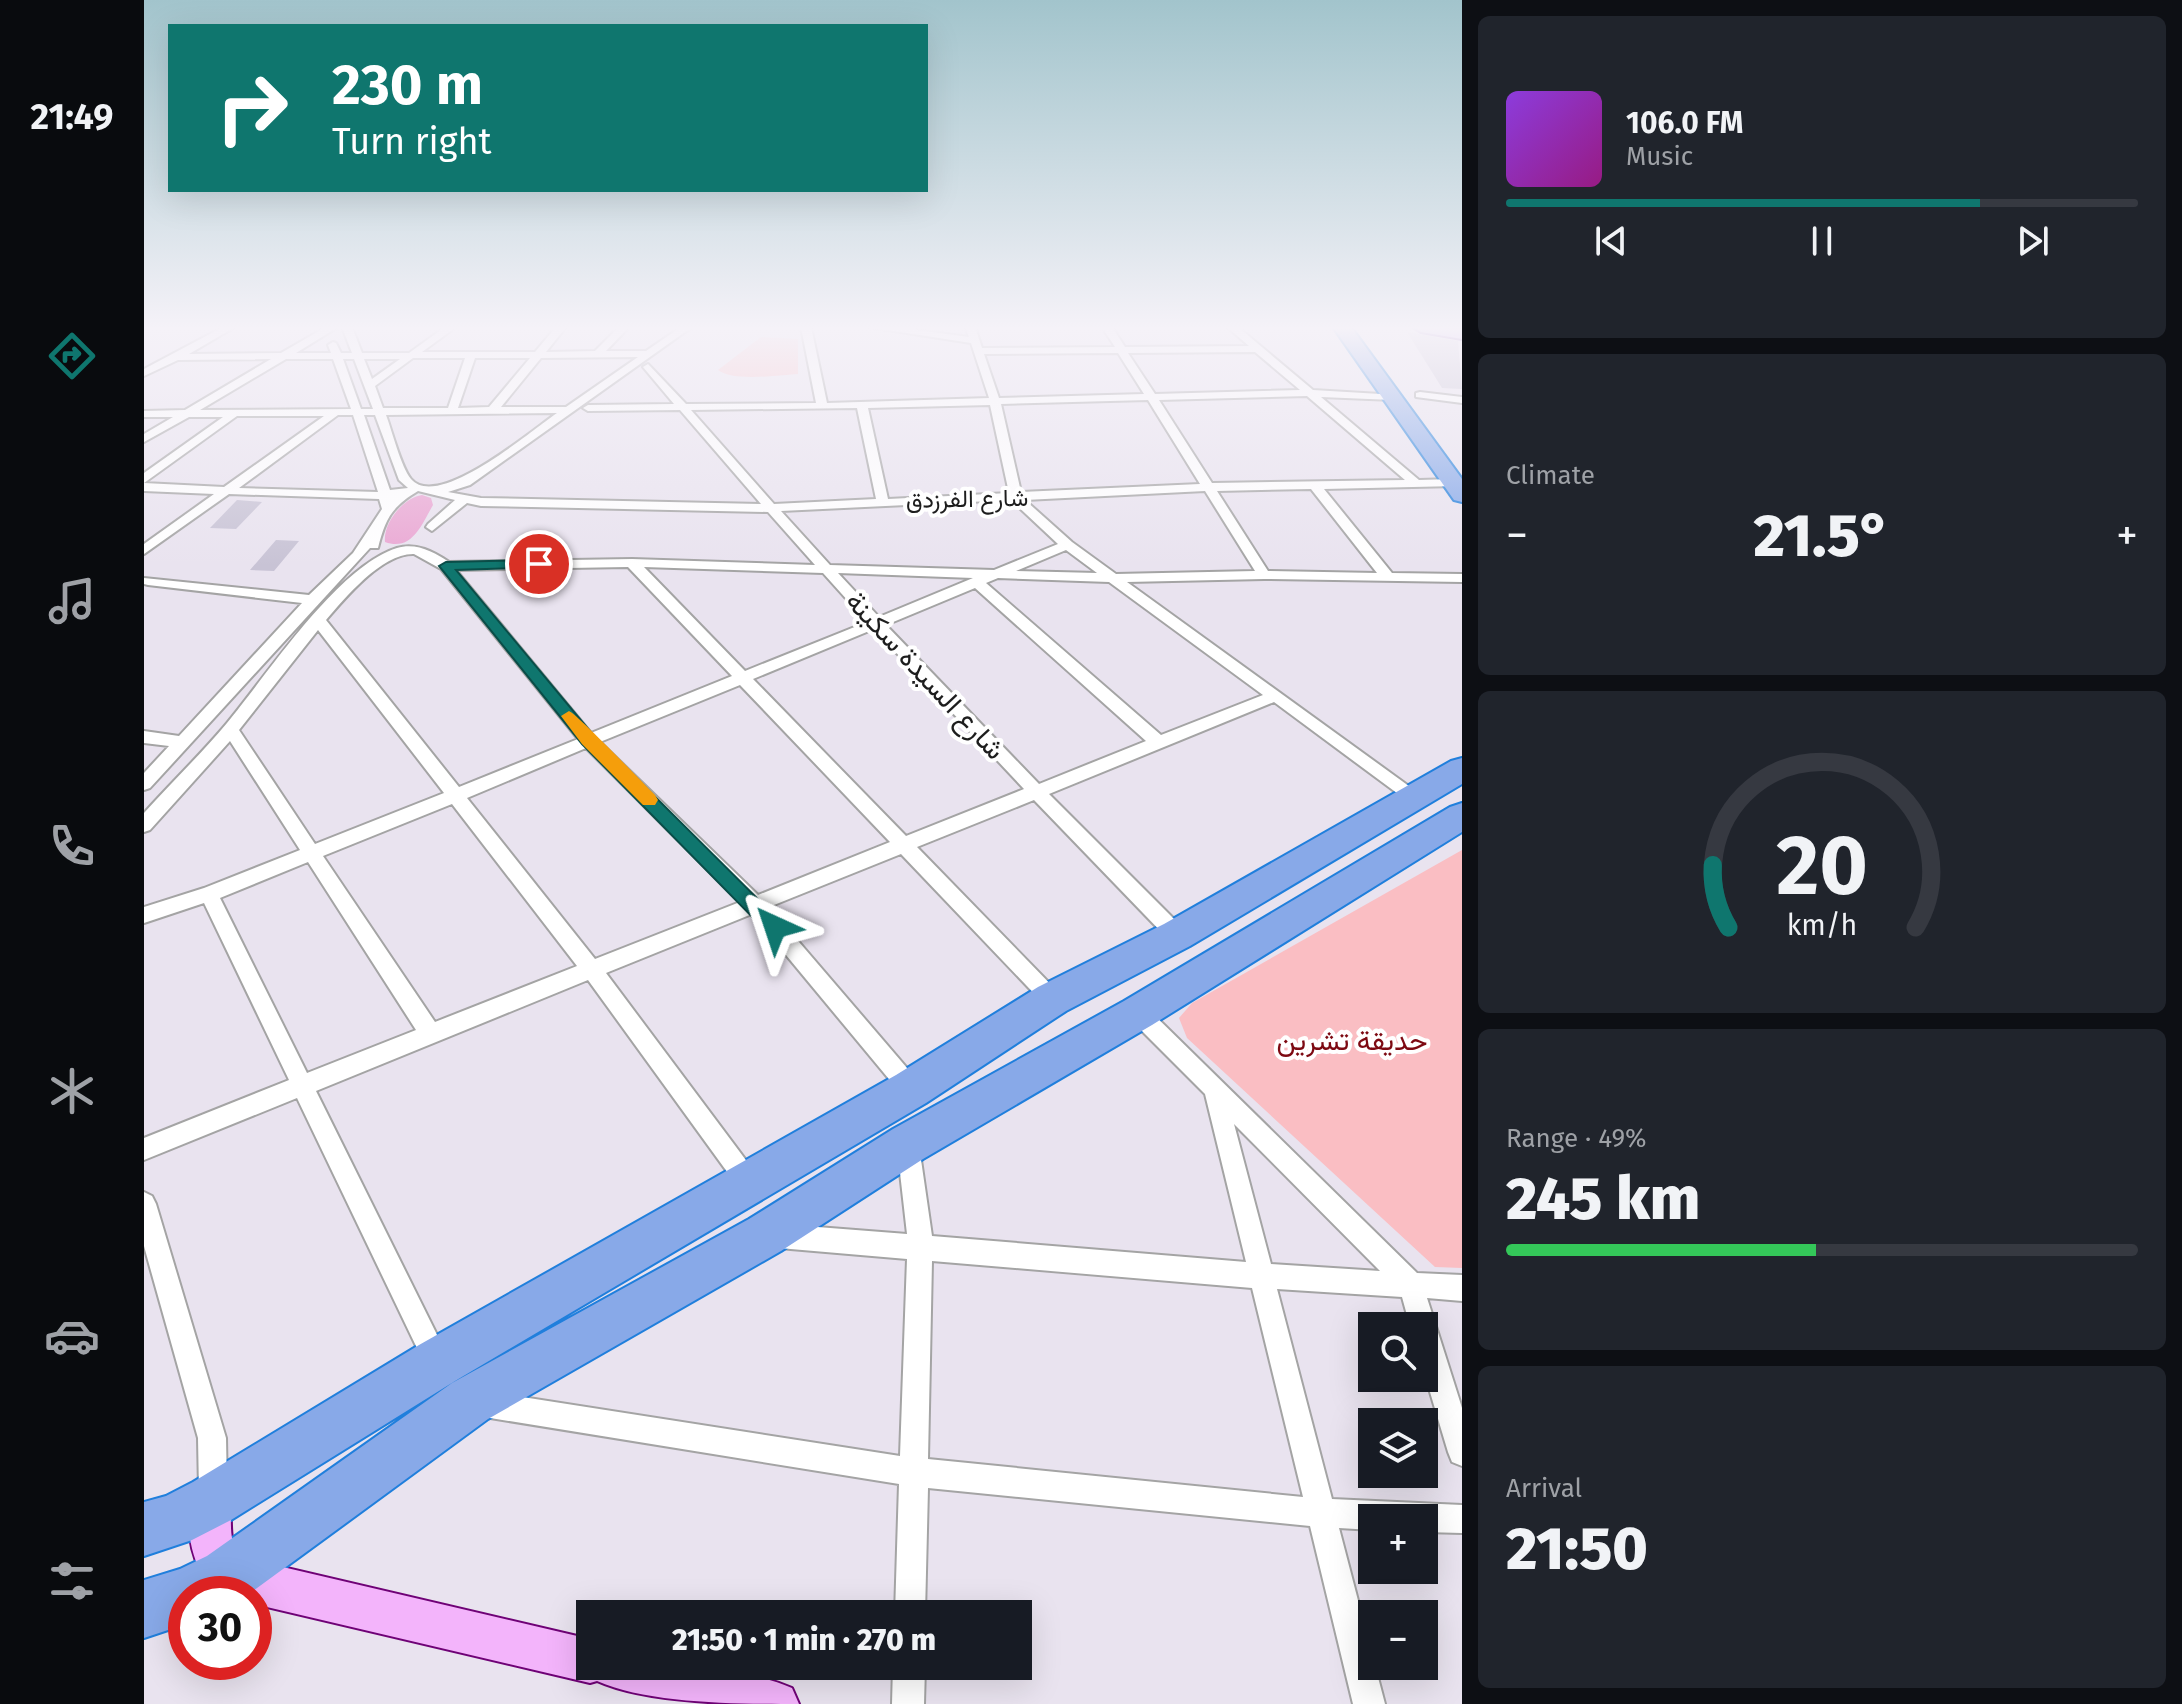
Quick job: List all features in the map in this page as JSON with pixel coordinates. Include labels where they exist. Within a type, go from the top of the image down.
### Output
[{"type":"highway","points":[[1400,407],[1457,489]]},
{"type":"highway","points":[[1428,407],[1437,419]]},
{"type":"highway","points":[[144,1529],[173,1521],[212,1501],[437,1363],[911,1089],[1052,999],[1177,935],[1462,769]]},
{"type":"highway","points":[[220,1576],[470,1401],[765,1235],[908,1144],[1138,1013],[1462,816]]},
{"type":"highway","points":[[144,1609],[168,1601]]},
{"type":"main road","points":[[208,1576],[216,1562],[208,1523],[212,1501]]},
{"type":"main road","points":[[272,1602],[576,1658]]},
{"type":"main road","points":[[673,1680],[776,1704]]},
{"type":"street","points":[[144,439],[197,407]]},
{"type":"street","points":[[354,407],[386,495],[386,512]]},
{"type":"street","points":[[379,407],[405,480],[419,490]]},
{"type":"street","points":[[452,411],[453,407]]},
{"type":"street","points":[[492,411],[496,407]]},
{"type":"street","points":[[144,487],[366,497],[449,488],[466,482],[572,407]]},
{"type":"street","points":[[144,825],[230,729],[318,620],[368,571],[429,532],[461,500],[588,408],[786,407]]},
{"type":"street","points":[[862,407],[882,501]]},
{"type":"street","points":[[996,407],[1016,498],[1067,545],[1415,797]]},
{"type":"street","points":[[1159,407],[1264,575]]},
{"type":"street","points":[[1326,407],[1417,484]]},
{"type":"street","name":"شارع السيدة سكينة","points":[[683,408],[769,508],[1035,792],[1177,935]]},
{"type":"street","points":[[144,414],[567,410]]},
{"type":"street","points":[[144,550],[223,490],[336,412]]},
{"type":"street","points":[[144,479],[235,413]]},
{"type":"street","name":"شارع الفرزدق","points":[[419,490],[481,502],[769,508],[1210,487],[1417,484],[1457,489]]},
{"type":"street","points":[[1315,486],[1388,577]]},
{"type":"street","points":[[144,784],[312,600],[358,556],[396,499],[419,490]]},
{"type":"street","points":[[441,494],[444,505],[424,545],[588,740],[755,904],[911,1089]]},
{"type":"street","points":[[366,497],[381,502],[386,512]]},
{"type":"street","points":[[445,514],[467,504],[481,502]]},
{"type":"street","points":[[372,536],[371,542],[380,550],[418,551],[438,561],[632,563],[1116,578],[1264,575],[1462,578]]},
{"type":"street","points":[[144,915],[209,894],[454,796],[1067,545]]},
{"type":"street","points":[[632,563],[1052,999]]},
{"type":"street","points":[[976,581],[1159,743]]},
{"type":"street","points":[[145,582],[312,600]]},
{"type":"street","points":[[318,620],[592,970],[749,1183]]},
{"type":"street","points":[[144,1149],[1275,696]]},
{"type":"street","points":[[230,729],[431,1034]]},
{"type":"street","points":[[144,737],[184,742]]},
{"type":"street","points":[[209,894],[437,1363]]},
{"type":"street","points":[[1138,1013],[1410,1283],[1419,1312]]},
{"type":"street","points":[[1215,1092],[1369,1704]]},
{"type":"street","points":[[908,1144],[920,1248],[910,1600]]},
{"type":"street","points":[[144,1204],[212,1438],[215,1467],[212,1501]]},
{"type":"street","points":[[765,1235],[1261,1276],[1462,1288]]},
{"type":"street","points":[[1438,1374],[1462,1452]]},
{"type":"street","points":[[470,1401],[913,1472],[1322,1513],[1462,1519]]},
{"type":"street","points":[[908,1704],[909,1680]]},
{"type":"shaded area","points":[[422,495],[431,498],[433,505],[420,528],[402,543],[385,542],[387,527],[396,512],[408,501]]},
{"type":"green space","name":"حديقة تشرين","points":[[1462,850],[1462,1268],[1435,1267],[1187,1038],[1179,1018],[1192,1003]]},
{"type":"building","points":[[237,500],[262,502],[236,529],[210,528]]},
{"type":"building","points":[[276,540],[299,541],[274,571],[250,570]]},
{"type":"slow traffic","points":[[569,716],[588,740],[649,800]]},
{"type":"route","points":[[539,564],[446,566],[588,740],[775,927]]}]
